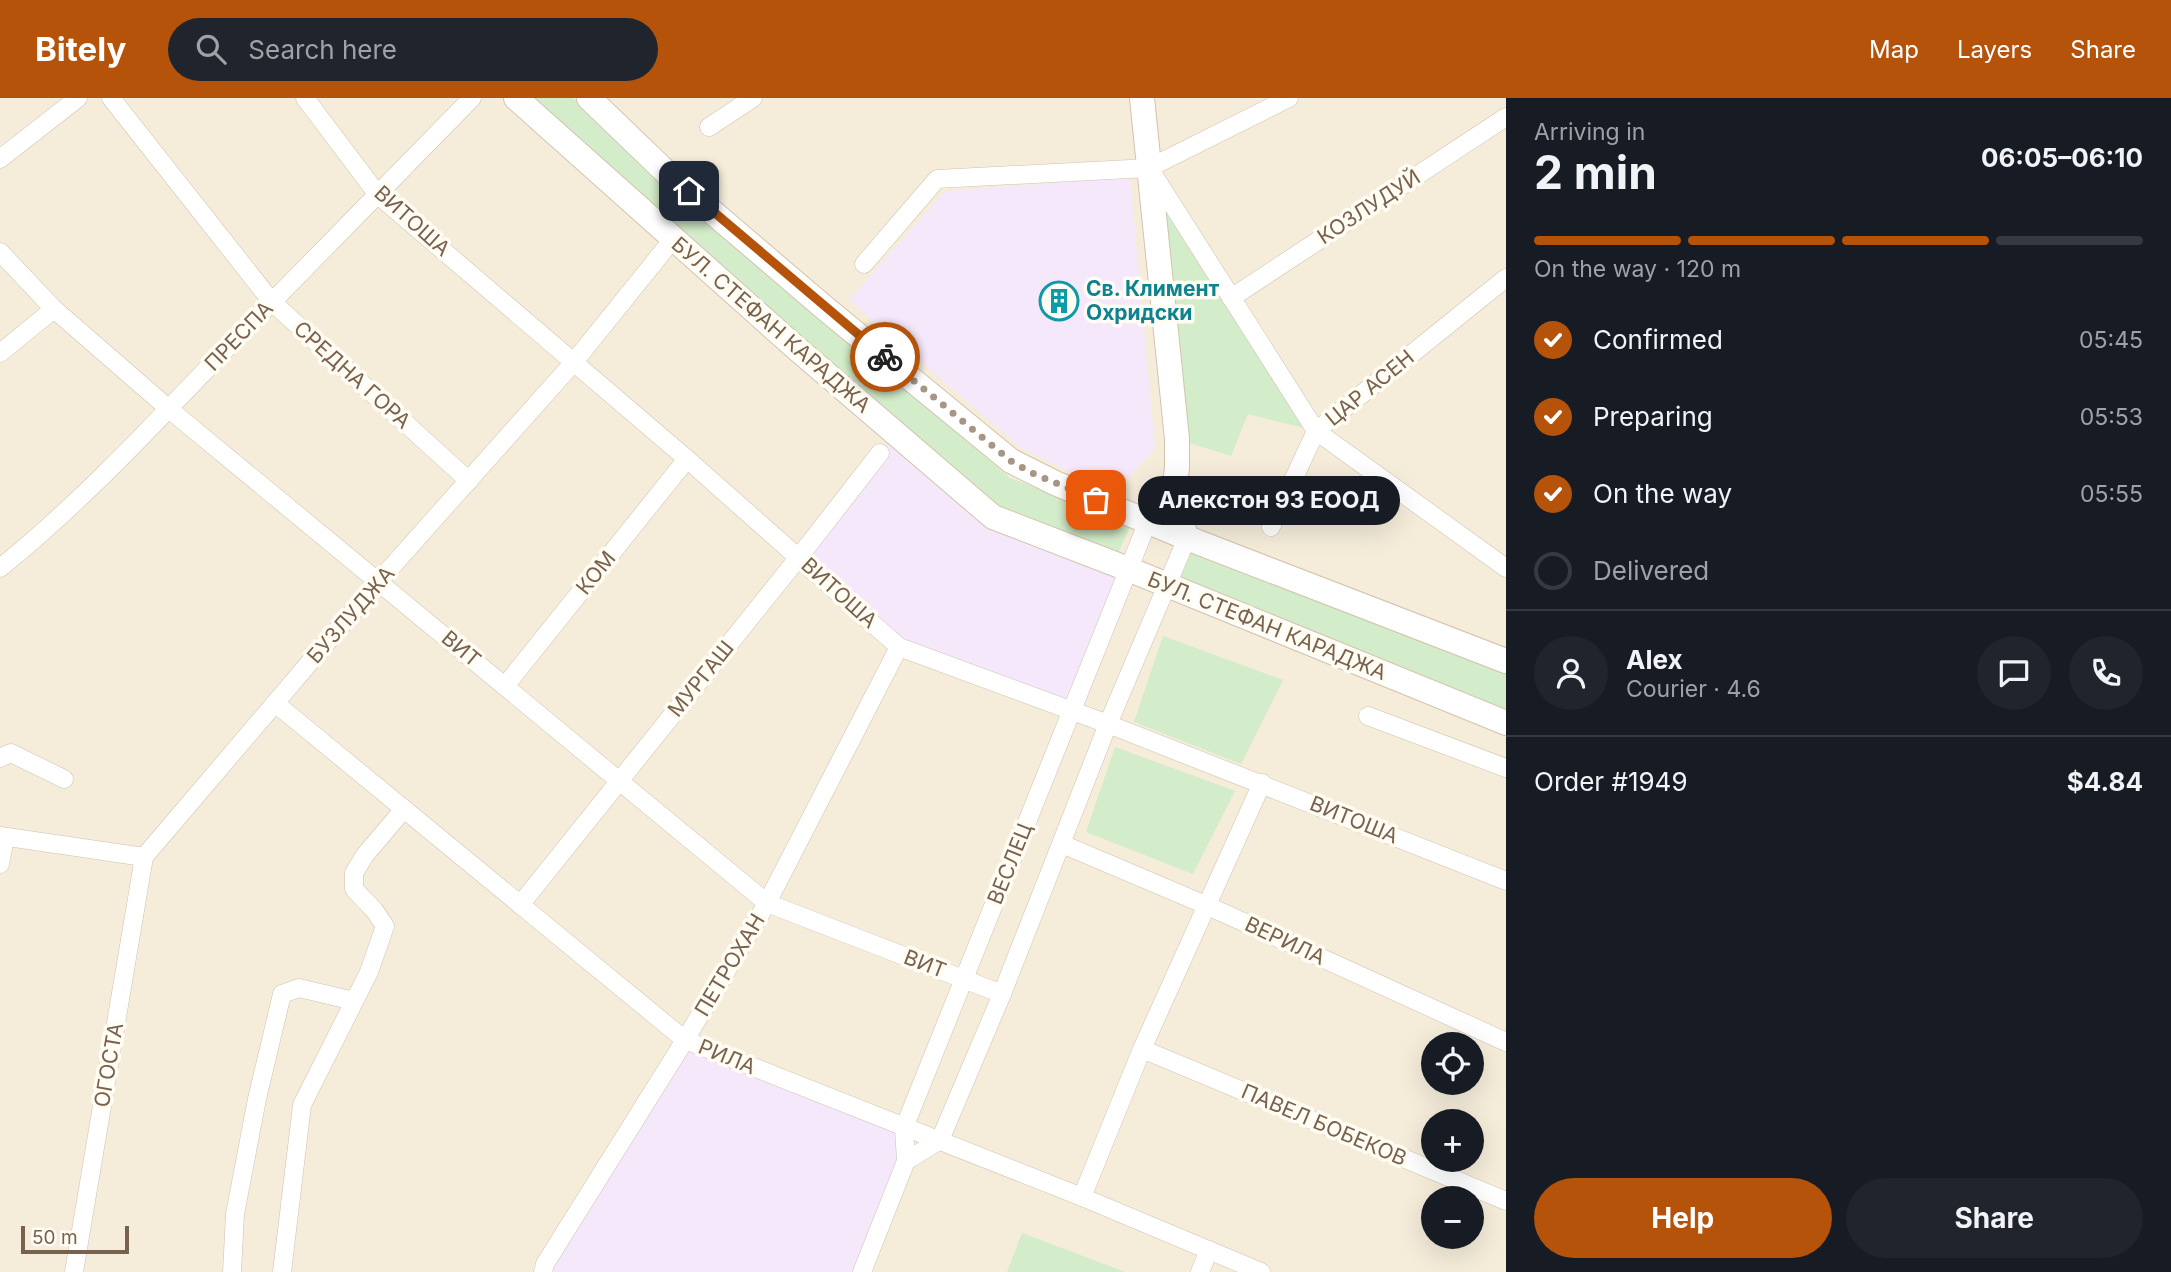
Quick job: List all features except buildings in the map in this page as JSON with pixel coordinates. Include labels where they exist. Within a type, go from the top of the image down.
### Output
[{"type":"street","points":[[0,159],[78,98]]},
{"type":"street","name":"СРЕДНА ГОРА","points":[[111,98],[272,302],[469,481]]},
{"type":"street","name":"ВИТОША","points":[[305,98],[378,195],[687,459],[899,647],[1262,783],[1506,881]]},
{"type":"street","name":"ПРЕСПА","points":[[0,568],[40,536],[133,447],[472,98]]},
{"type":"street","name":"БУЛ. СТЕФАН КАРАДЖА","points":[[516,98],[895,435],[993,517],[1506,723]]},
{"type":"street","points":[[589,98],[680,184],[826,309],[1011,461],[1055,483],[1187,538],[1506,661]]},
{"type":"street","points":[[709,127],[753,98]]},
{"type":"street","points":[[1142,98],[1177,439],[1173,500],[1187,538]]},
{"type":"street","points":[[864,264],[937,179],[1149,168],[1289,98]]},
{"type":"street","name":"КОЗЛУДУЙ","points":[[1231,298],[1506,117]]},
{"type":"street","points":[[1149,168],[1316,431],[1501,557]]},
{"type":"street","name":"БУЗЛУДЖА","points":[[144,858],[379,581],[574,362],[673,239]]},
{"type":"street","name":"ВИТ","points":[[0,252],[54,309],[169,409],[767,903],[1002,994]]},
{"type":"street","name":"ЦАР АСЕН","points":[[1271,527],[1316,431],[1506,278]]},
{"type":"street","points":[[0,353],[54,309]]},
{"type":"street","name":"МУРГАШ","points":[[520,905],[880,453]]},
{"type":"street","name":"КОМ","points":[[505,687],[687,459]]},
{"type":"street","points":[[1148,521],[1173,500]]},
{"type":"street","name":"ВЕСЛЕЦ","points":[[862,1272],[906,1161],[904,1128],[1148,521]]},
{"type":"street","name":"ВЕСЛЕЦ","points":[[940,1140],[1002,994],[1108,724],[1187,538]]},
{"type":"street","name":"ПЕТРОХАН","points":[[543,1272],[545,1264],[767,903],[899,647]]},
{"type":"street","name":"РИЛА","points":[[275,702],[685,1040],[1082,1197],[1261,1272]]},
{"type":"street","points":[[1368,716],[1506,768]]},
{"type":"street","points":[[0,758],[11,753],[64,779]]},
{"type":"street","points":[[1082,1197],[1142,1049],[1262,783]]},
{"type":"street","points":[[282,1272],[302,1105],[369,972],[385,926],[354,889],[354,873],[365,855],[404,809]]},
{"type":"street","points":[[0,864],[2,837],[144,858]]},
{"type":"street","name":"ВЕРИЛА","points":[[1062,844],[1208,906],[1506,1042]]},
{"type":"street","name":"ОГОСТА","points":[[74,1272],[144,858]]},
{"type":"street","points":[[232,1272],[235,1214],[257,1099],[282,994],[299,988],[354,1001]]},
{"type":"street","name":"ПАВЕЛ БОБЕКОВ","points":[[1142,1049],[1506,1201]]},
{"type":"street","points":[[906,1161],[940,1140]]},
{"type":"street","points":[[1200,1272],[1209,1250]]},
{"type":"shaded area","points":[[0,98],[1506,98],[1506,1272],[0,1272]]},
{"type":"shaded area","points":[[1130,177],[1155,448],[1115,493],[1022,449],[849,300],[945,191]]},
{"type":"shaded area","points":[[895,435],[1128,569],[1071,711],[899,647],[799,557]]},
{"type":"shaded area","points":[[685,1040],[904,1128],[868,1272],[543,1272]]},
{"type":"green space","points":[[526,98],[573,98],[760,265],[1010,478],[1131,525],[1117,556],[993,506]]},
{"type":"green space","points":[[1149,168],[1316,431],[1248,414],[1231,456],[1177,439]]},
{"type":"green space","points":[[1187,538],[1506,661],[1506,723],[1167,585]]},
{"type":"green space","points":[[1163,636],[1283,680],[1241,764],[1134,722]]},
{"type":"green space","points":[[1115,747],[1235,791],[1193,874],[1086,832]]},
{"type":"green space","points":[[1022,1233],[1125,1272],[1007,1272]]},
{"type":"way so far","points":[[885,357],[1011,461],[1032,473],[1096,500]]},
{"type":"place","name":"Св. Климент Охридски","points":[[1059,301]]},
{"type":"place","name":"Алекстон 93 ЕООД","points":[[1096,500]]},
{"type":"route","points":[[689,191],[885,357]]}]
